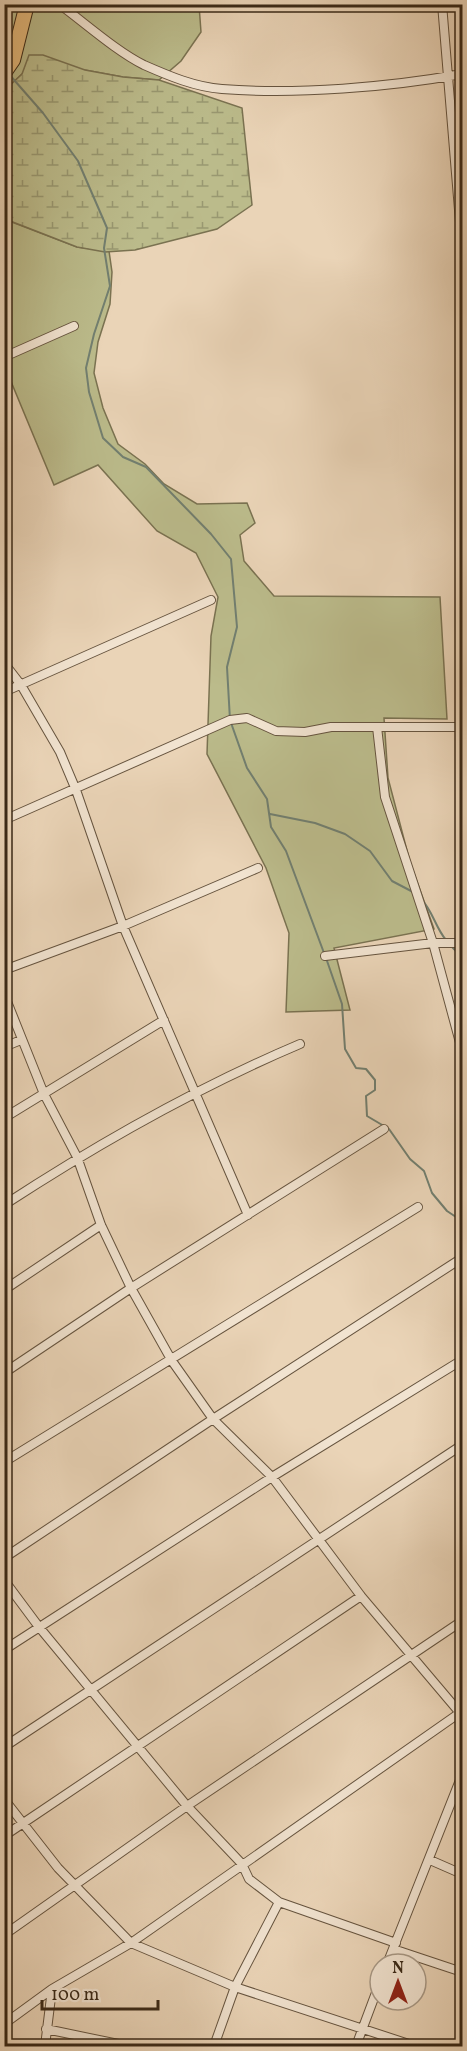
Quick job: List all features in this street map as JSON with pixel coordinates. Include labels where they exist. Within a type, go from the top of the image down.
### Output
[{"type":"highway","points":[[4,73],[13,60],[27,4]]},
{"type":"street","points":[[59,4],[141,63],[192,84],[221,89],[308,89],[462,74]]},
{"type":"street","points":[[442,4],[462,246]]},
{"type":"street","points":[[4,357],[74,326]]},
{"type":"street","points":[[4,692],[211,600]]},
{"type":"street","points":[[4,663],[21,685],[60,752],[76,790],[123,926],[248,1215]]},
{"type":"street","points":[[4,820],[230,720],[247,718],[276,731],[305,732],[331,727],[462,727]]},
{"type":"street","points":[[377,727],[385,797],[433,943],[462,1050]]},
{"type":"street","points":[[4,970],[123,926],[258,868]]},
{"type":"street","points":[[325,956],[433,943],[462,943]]},
{"type":"street","points":[[4,994],[44,1094],[77,1157],[101,1225],[131,1288],[172,1361],[213,1419],[272,1477],[361,1596],[461,1712],[462,1733]]},
{"type":"street","points":[[4,1118],[164,1020]]},
{"type":"street","points":[[4,1047],[21,1040]]},
{"type":"street","points":[[4,1205],[77,1157],[195,1091],[300,1044]]},
{"type":"street","points":[[4,1373],[131,1288],[384,1129]]},
{"type":"street","points":[[4,1462],[172,1361],[418,1207]]},
{"type":"street","points":[[4,1290],[101,1225]]},
{"type":"street","points":[[4,1558],[462,1258]]},
{"type":"street","points":[[4,1650],[272,1477],[462,1360]]},
{"type":"street","points":[[4,1747],[462,1445]]},
{"type":"street","points":[[4,1580],[39,1627],[187,1806],[242,1864],[249,1879],[279,1902],[462,1972]]},
{"type":"street","points":[[4,1836],[361,1596]]},
{"type":"street","points":[[4,1935],[187,1806],[462,1621]]},
{"type":"street","points":[[6,2020],[52,1989],[131,1943],[461,1712]]},
{"type":"street","points":[[392,1952],[462,1780]]},
{"type":"street","points":[[4,1799],[75,1887],[131,1943],[235,1987],[415,2046]]},
{"type":"street","points":[[430,1860],[462,1874]]},
{"type":"street","points":[[214,2046],[235,1987],[279,1902]]},
{"type":"street","points":[[45,2046],[52,1989]]},
{"type":"street","points":[[356,2046],[369,2012]]},
{"type":"street","points":[[46,2029],[128,2046]]},
{"type":"green space","points":[[5,5],[199,5],[201,32],[181,61],[159,80],[123,77],[85,70],[22,74],[5,90]]},
{"type":"green space","points":[[29,55],[43,55],[85,70],[123,77],[159,80],[242,108],[252,205],[217,229],[135,250],[105,252],[77,247],[5,219],[5,90],[22,74]]},
{"type":"green space","points":[[4,219],[77,247],[109,251],[112,272],[110,304],[98,342],[94,373],[103,408],[118,444],[145,464],[164,484],[197,504],[247,503],[255,523],[240,535],[244,561],[274,596],[440,597],[447,719],[384,718],[388,778],[410,862],[434,929],[334,948],[350,1010],[286,1012],[289,933],[266,868],[207,754],[211,636],[218,597],[196,553],[157,531],[98,465],[54,485],[5,367]]},
{"type":"waterway","points":[[8,73],[43,113],[78,161],[107,228],[104,248],[110,286],[94,334],[86,368],[89,392],[103,438],[123,457],[146,467],[211,534],[231,559],[237,627],[227,667],[230,720],[247,768],[267,799],[271,827],[286,851],[324,953]]},
{"type":"waterway","points":[[270,814],[315,823],[345,834],[370,851],[392,881],[413,892]]},
{"type":"waterway","points":[[421,899],[446,940]]},
{"type":"waterway","points":[[452,947],[462,957]]},
{"type":"waterway","points":[[326,958],[342,1004],[345,1049],[356,1068],[366,1069],[375,1080],[375,1090],[366,1096],[367,1116],[389,1129],[410,1159],[424,1171],[432,1193],[447,1211],[462,1221]]}]
